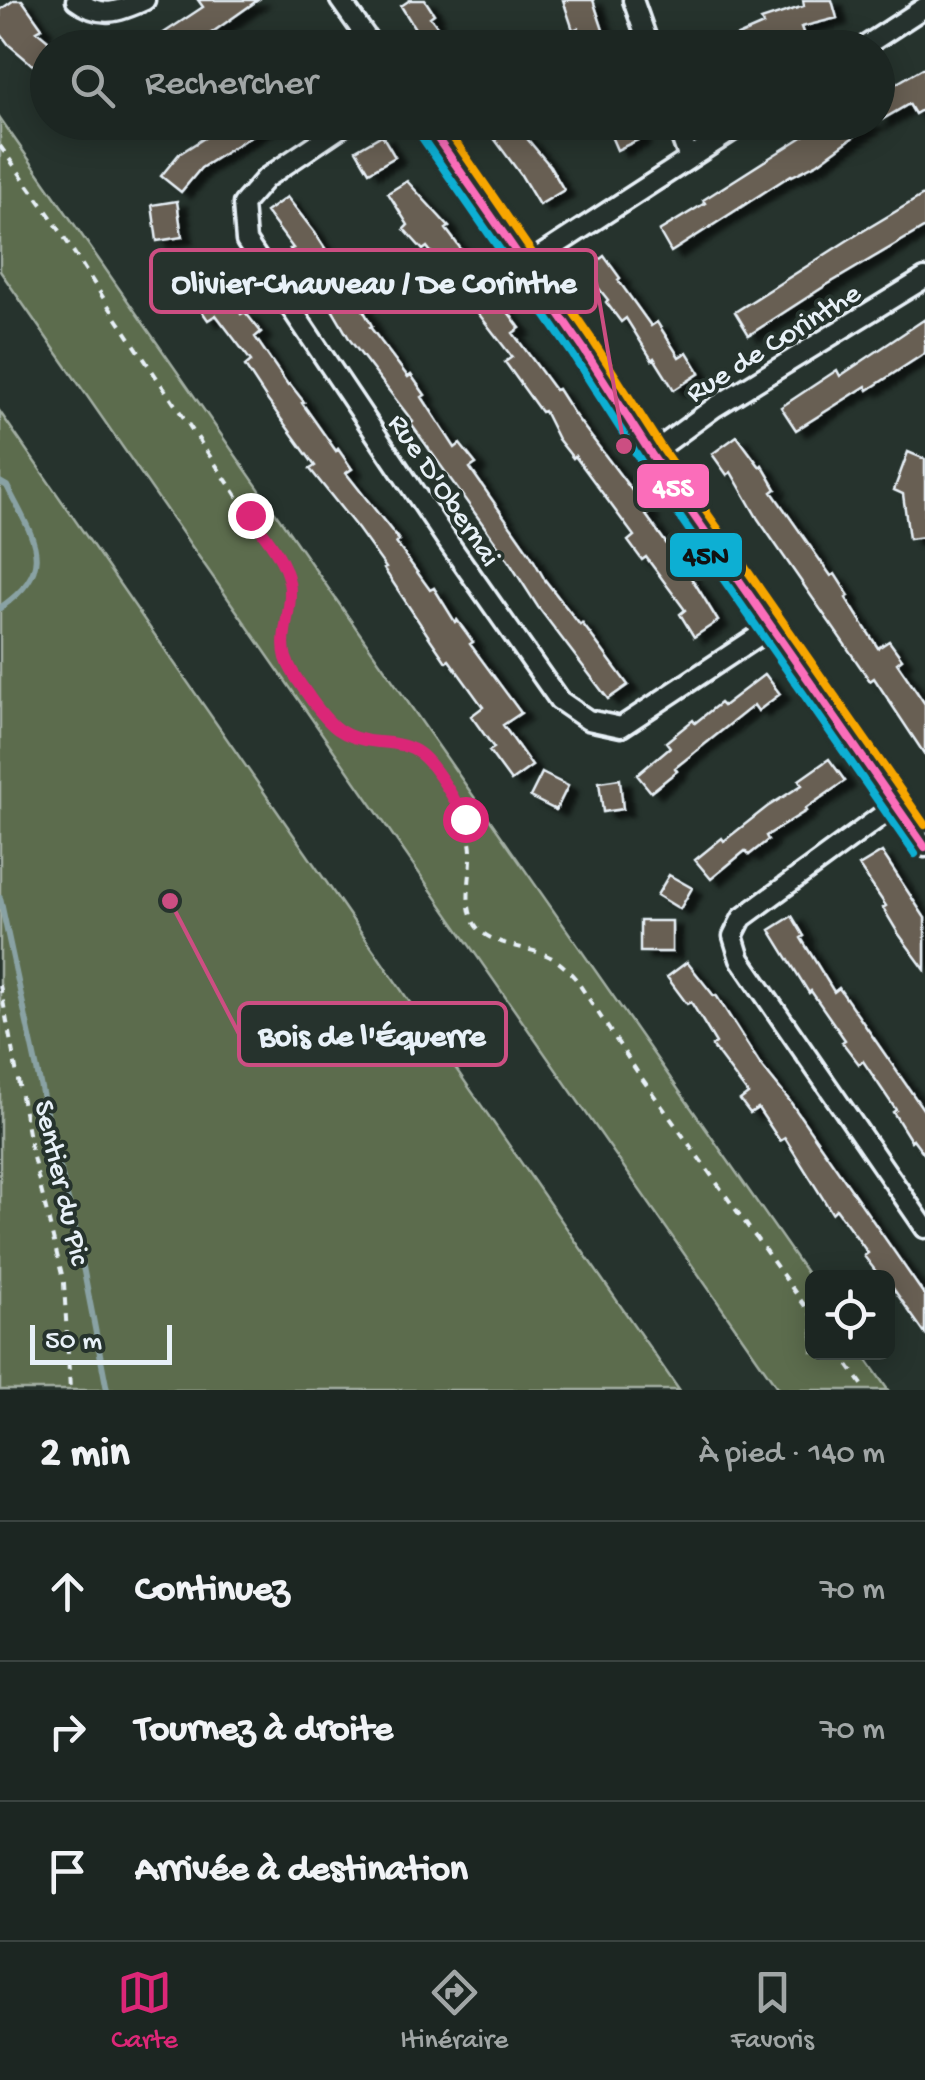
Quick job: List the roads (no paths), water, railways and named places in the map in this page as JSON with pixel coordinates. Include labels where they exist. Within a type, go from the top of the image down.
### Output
[{"type":"street","points":[[76,0],[113,14],[145,0]]},
{"type":"street","points":[[340,0],[361,30]]},
{"type":"street","points":[[633,0],[644,30]]},
{"type":"street","points":[[890,30],[925,7]]},
{"type":"street","name":"Rue D'Obernai","points":[[322,140],[266,178],[244,204],[246,240],[446,539],[560,700],[588,720],[622,726],[772,626]]},
{"type":"street","points":[[439,140],[925,847]]},
{"type":"street","points":[[682,140],[689,160]]},
{"type":"street","points":[[526,264],[719,140]]},
{"type":"street","name":"Rue de Corinthe","points":[[652,454],[715,407],[925,278]]},
{"type":"street","points":[[896,804],[742,918],[733,936],[740,958],[925,1228]]},
{"type":"waterway","points":[[0,482],[7,486],[17,505],[35,552],[30,579],[0,608]]},
{"type":"waterway","points":[[0,898],[77,1236],[107,1390]]},
{"type":"place","name":"Olivier-Chauveau / De Corinthe","points":[[624,446]]},
{"type":"place","name":"Bois de l'Équerre","points":[[170,901]]}]
